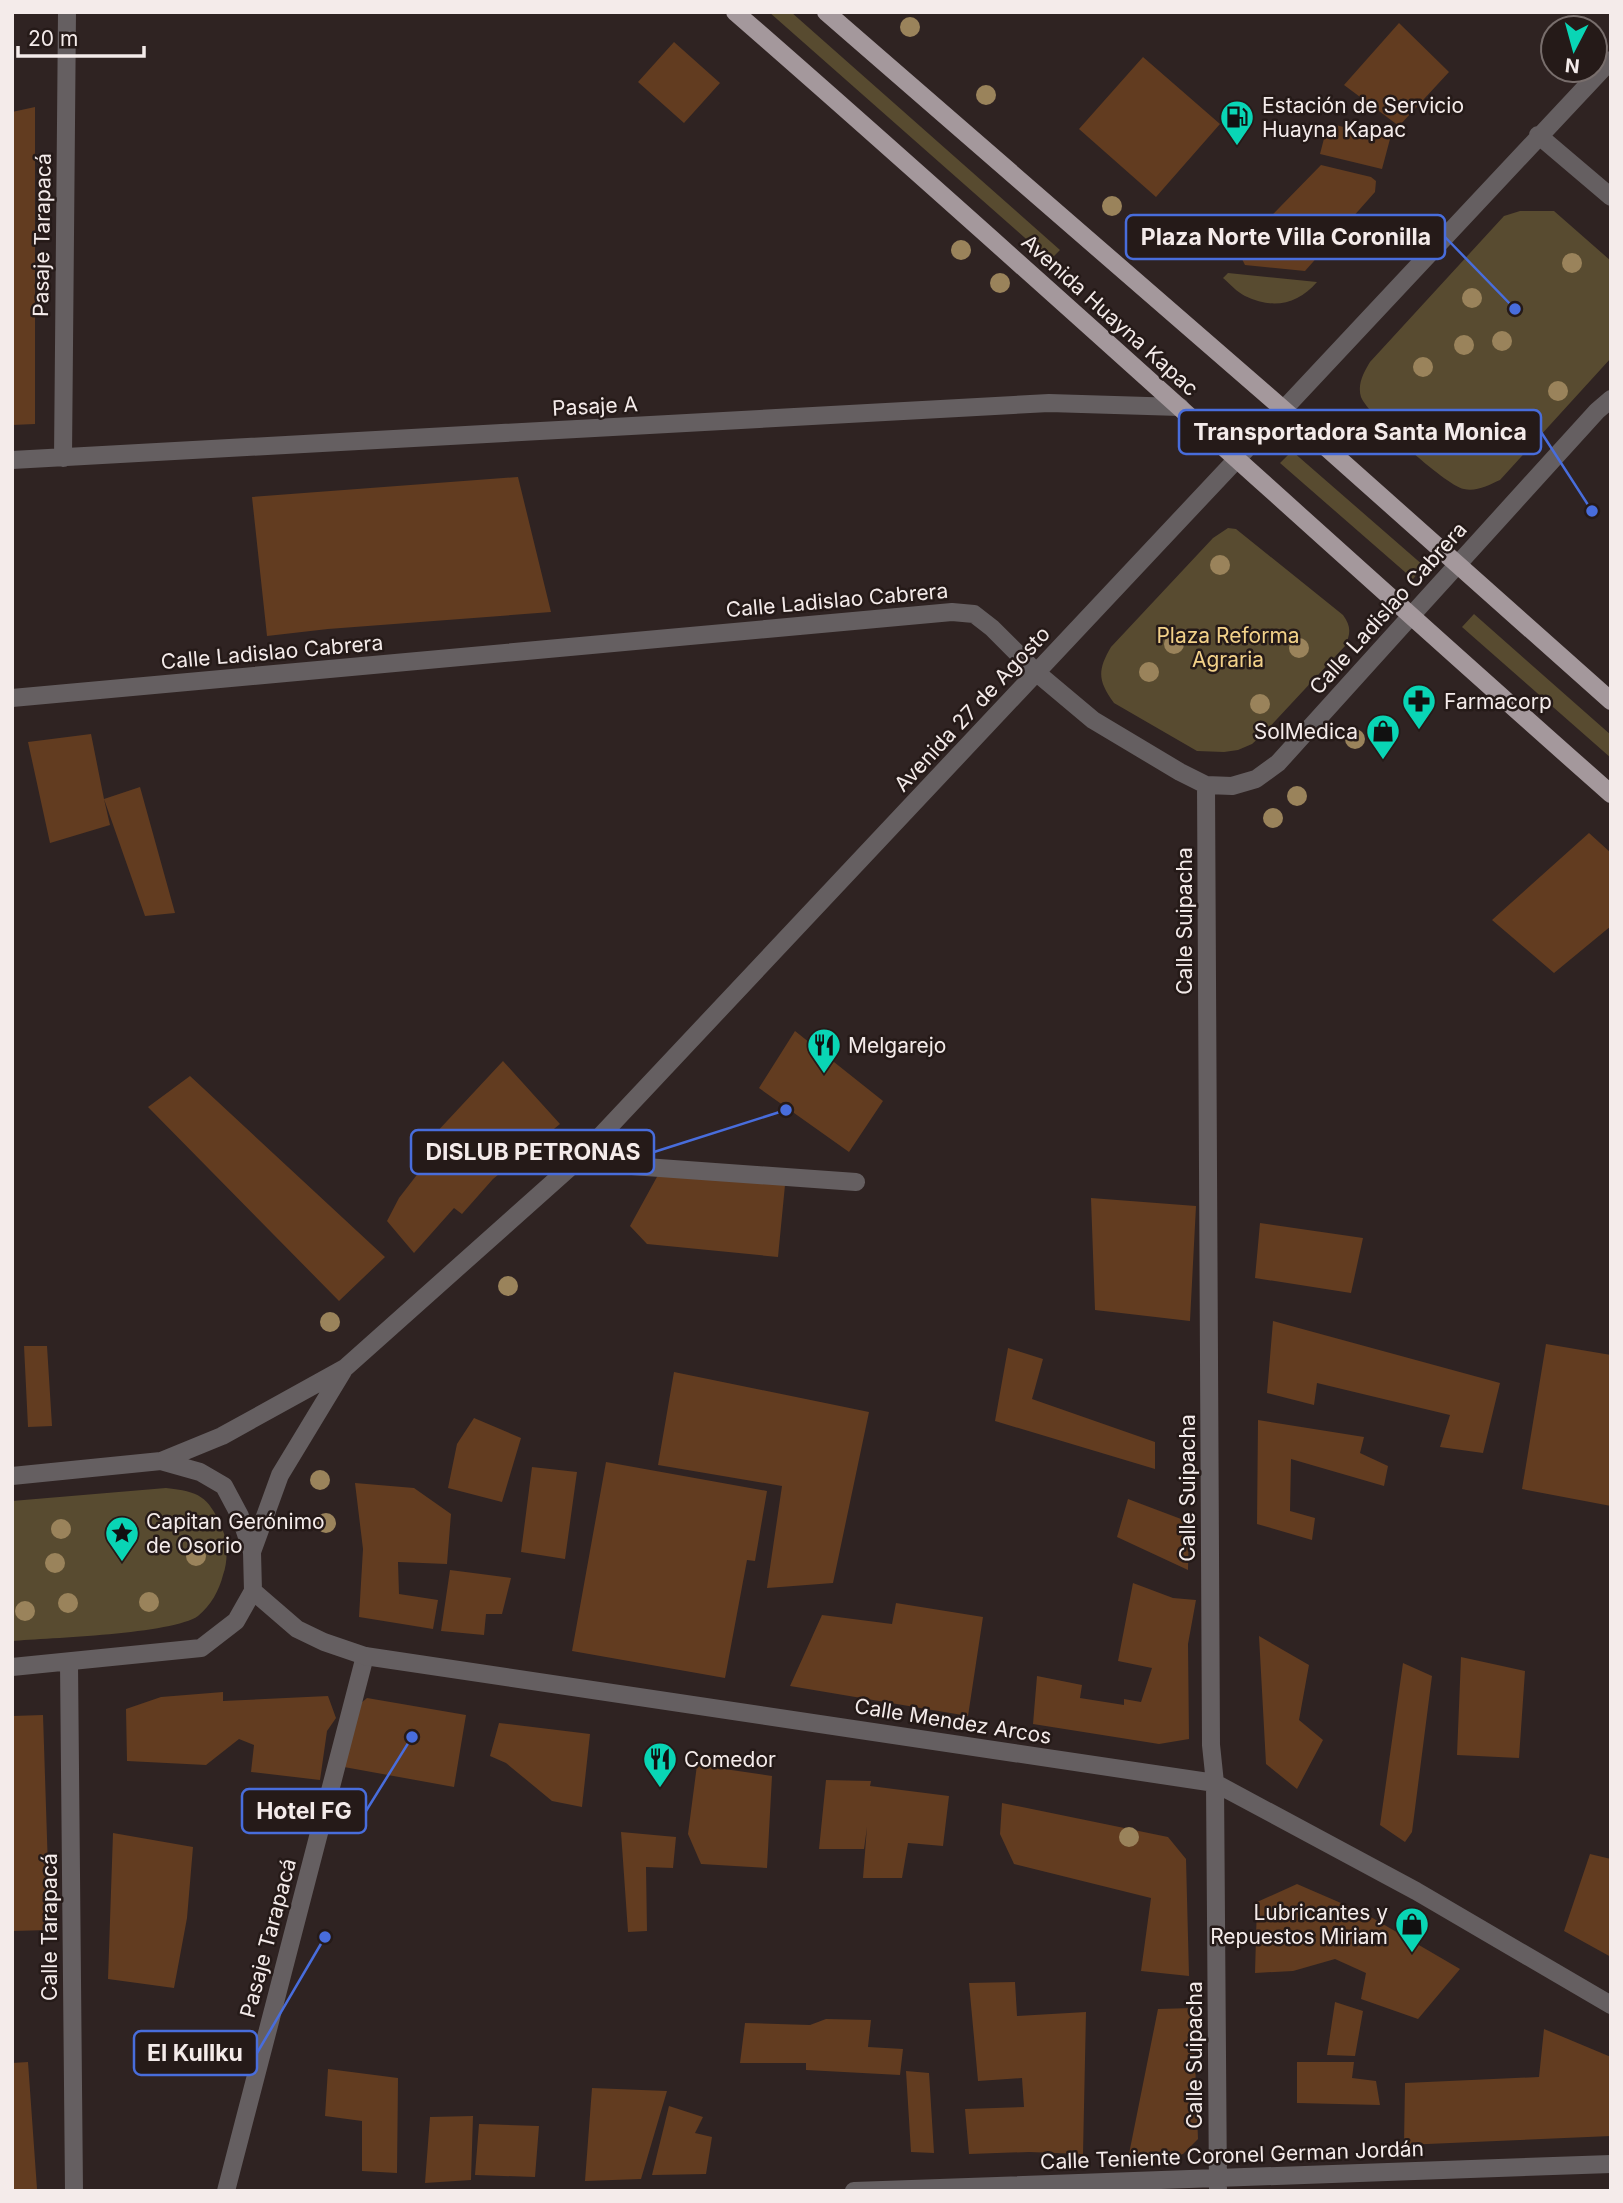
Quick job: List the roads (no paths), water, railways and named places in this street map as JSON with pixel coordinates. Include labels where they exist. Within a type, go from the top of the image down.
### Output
[{"type":"main road","name":"Avenida Huayna Kapac","points":[[734,12],[1611,794]]},
{"type":"main road","name":"Avenida Huayna Kapac","points":[[826,12],[1283,409],[1611,701]]},
{"type":"street","name":"Pasaje Tarapacá","points":[[63,458],[67,12]]},
{"type":"street","name":"Avenida 27 de Agosto","points":[[161,1461],[222,1436],[345,1368],[576,1162],[1611,60]]},
{"type":"street","points":[[1538,135],[1611,197]]},
{"type":"street","name":"Calle Ladislao Cabrera","points":[[12,698],[952,612],[974,614],[1037,673],[1093,720],[1206,785],[1233,786],[1256,779],[1279,763],[1597,411],[1611,399]]},
{"type":"street","name":"Pasaje A","points":[[12,460],[1049,403],[1180,407]]},
{"type":"street","name":"Calle Suipacha","points":[[1206,785],[1211,1731],[1215,1783],[1218,2184]]},
{"type":"street","points":[[576,1162],[856,1182]]},
{"type":"street","name":"Avenida 27 de Agosto","points":[[252,1552],[280,1475],[345,1368]]},
{"type":"street","points":[[12,1476],[161,1461],[200,1472],[224,1486],[240,1516],[252,1552],[253,1591],[236,1621],[201,1648],[12,1667]]},
{"type":"street","name":"Calle Mendez Arcos","points":[[253,1591],[297,1629],[324,1642],[365,1656],[1215,1783],[1416,1891],[1611,2005]]},
{"type":"street","name":"Pasaje Tarapacá","points":[[226,2191],[365,1656]]},
{"type":"street","name":"Calle Tarapacá","points":[[69,1663],[74,2191]]},
{"type":"street","name":"Calle Teniente Coronel German Jordán","points":[[854,2191],[1218,2184],[1611,2165]]},
{"type":"place","name":"Estación de Servicio Huayna Kapac","points":[[1237,147]]},
{"type":"place","name":"Plaza Norte Villa Coronilla","points":[[1515,309]]},
{"type":"place","name":"Transportadora Santa Monica","points":[[1592,511]]},
{"type":"place","name":"Farmacorp","points":[[1419,731]]},
{"type":"place","name":"SolMedica","points":[[1383,761]]},
{"type":"place","name":"Melgarejo","points":[[824,1075]]},
{"type":"place","name":"DISLUB PETRONAS","points":[[786,1110]]},
{"type":"place","name":"Capitan Gerónimo de Osorio","points":[[122,1563]]},
{"type":"place","name":"Hotel FG","points":[[412,1737]]},
{"type":"place","name":"Comedor","points":[[660,1789]]},
{"type":"place","name":"El Kullku","points":[[325,1937]]},
{"type":"place","name":"Lubricantes y Repuestos Miriam","points":[[1412,1954]]},
{"type":"park label","name":"Plaza Reforma Agraria","points":[[1228,647]]}]
